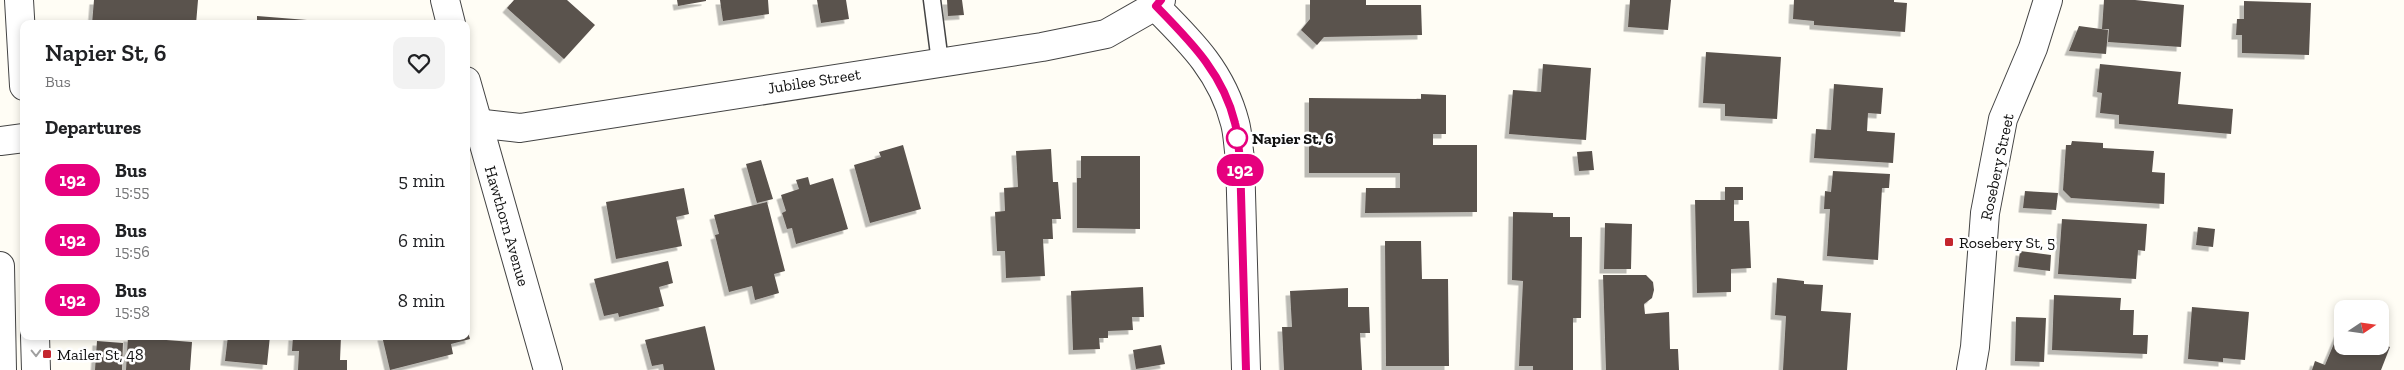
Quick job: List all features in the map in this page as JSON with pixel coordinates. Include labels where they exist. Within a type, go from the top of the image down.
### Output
[{"type":"street","points":[[19,0],[20,20]]},
{"type":"street","points":[[445,0],[450,20]]},
{"type":"street","name":"Rosebery Street","points":[[1971,370],[1975,347],[1985,214],[2004,120],[2033,48],[2048,0]]},
{"type":"street","points":[[1158,3],[1200,52],[1218,78],[1235,123],[1240,158],[1246,370]]},
{"type":"street","name":"Jubilee Street","points":[[472,122],[520,128],[1042,47],[1106,34],[1158,3]]},
{"type":"street","name":"Hawthorn Avenue","points":[[470,108],[472,122],[548,370]]},
{"type":"street","points":[[0,141],[20,138]]},
{"type":"street","points":[[0,266],[2,370]]},
{"type":"street","points":[[35,340],[36,370]]},
{"type":"lane","points":[[932,0],[940,62]]},
{"type":"building","points":[[94,0],[198,0],[196,20],[92,20]]},
{"type":"building","points":[[514,0],[567,0],[595,25],[564,59],[507,8]]},
{"type":"building","points":[[677,0],[706,0],[706,1],[678,6]]},
{"type":"building","points":[[720,0],[768,0],[769,14],[723,21]]},
{"type":"building","points":[[817,0],[846,0],[849,19],[821,23]]},
{"type":"building","points":[[947,0],[962,0],[964,15],[948,16]]},
{"type":"building","points":[[1310,0],[1366,0],[1366,5],[1421,5],[1422,35],[1324,37],[1317,45],[1301,30],[1310,19]]},
{"type":"building","points":[[1630,0],[1671,0],[1668,30],[1628,27]]},
{"type":"building","points":[[1794,0],[1894,0],[1894,2],[1907,3],[1905,32],[1814,25],[1814,21],[1793,19]]},
{"type":"building","points":[[2104,0],[2135,0],[2184,5],[2181,47],[2108,42],[2109,29],[2102,29]]},
{"type":"building","points":[[2244,1],[2311,3],[2309,55],[2242,53],[2242,35],[2236,35],[2237,19],[2244,19]]},
{"type":"building","points":[[257,16],[307,20],[257,20]]},
{"type":"building","points":[[2079,26],[2108,30],[2106,54],[2069,51]]},
{"type":"building","points":[[1706,52],[1781,57],[1777,119],[1725,116],[1725,104],[1703,103]]},
{"type":"building","points":[[1543,64],[1591,68],[1586,140],[1509,134],[1513,90],[1541,92]]},
{"type":"building","points":[[2100,64],[2181,72],[2178,104],[2233,109],[2231,134],[2119,124],[2119,115],[2100,113],[2102,93],[2097,92]]},
{"type":"building","points":[[1834,84],[1883,88],[1881,114],[1868,113],[1867,131],[1895,133],[1893,163],[1814,158],[1816,129],[1831,130]]},
{"type":"building","points":[[1421,94],[1446,95],[1446,134],[1433,134],[1433,145],[1477,145],[1477,212],[1365,213],[1366,188],[1400,188],[1400,173],[1309,173],[1309,98],[1421,99]]},
{"type":"building","points":[[2072,141],[2103,143],[2103,148],[2154,151],[2152,172],[2165,173],[2164,204],[2071,198],[2063,190],[2066,145],[2071,145]]},
{"type":"building","points":[[903,145],[921,209],[870,223],[854,165],[881,157],[879,152]]},
{"type":"building","points":[[1051,149],[1053,182],[1058,182],[1061,219],[1052,219],[1053,239],[1043,239],[1045,276],[1006,278],[1005,251],[997,251],[995,212],[1005,211],[1004,188],[1018,187],[1016,151]]},
{"type":"building","points":[[1592,151],[1594,170],[1579,171],[1577,152]]},
{"type":"building","points":[[1081,156],[1140,156],[1140,229],[1077,228],[1077,178],[1081,178]]},
{"type":"building","points":[[761,160],[773,199],[757,203],[746,164]]},
{"type":"building","points":[[1833,171],[1890,174],[1889,188],[1882,188],[1878,260],[1827,256],[1830,209],[1824,209],[1825,191],[1831,192]]},
{"type":"building","points":[[808,177],[810,185],[833,178],[848,229],[796,244],[792,228],[787,229],[782,213],[786,211],[781,195],[799,189],[796,180]]},
{"type":"building","points":[[1725,187],[1743,187],[1743,200],[1734,200],[1734,221],[1749,221],[1751,268],[1731,269],[1731,292],[1697,293],[1695,200],[1725,200]]},
{"type":"building","points":[[684,188],[689,214],[676,217],[682,246],[616,259],[606,202]]},
{"type":"building","points":[[2025,191],[2058,193],[2056,210],[2023,208]]},
{"type":"building","points":[[767,202],[785,271],[774,274],[779,293],[755,300],[752,286],[729,292],[715,235],[719,234],[714,215]]},
{"type":"building","points":[[1513,212],[1553,213],[1553,217],[1570,217],[1570,237],[1582,237],[1581,318],[1573,318],[1573,370],[1533,370],[1533,366],[1519,366],[1523,281],[1512,280]]},
{"type":"building","points":[[2062,219],[2147,224],[2145,251],[2138,250],[2136,279],[2058,274]]},
{"type":"building","points":[[1605,223],[1632,224],[1631,269],[1604,269]]},
{"type":"building","points":[[2198,227],[2215,229],[2213,247],[2196,245]]},
{"type":"building","points":[[1385,241],[1421,241],[1422,279],[1448,279],[1449,366],[1386,366]]},
{"type":"building","points":[[2020,251],[2051,255],[2050,271],[2018,267]]},
{"type":"building","points":[[668,261],[673,283],[659,287],[664,306],[619,317],[618,313],[604,316],[594,279]]},
{"type":"building","points":[[1603,275],[1646,275],[1653,282],[1652,298],[1644,304],[1645,314],[1669,312],[1670,349],[1678,349],[1679,370],[1606,370]]},
{"type":"building","points":[[1777,278],[1804,281],[1804,284],[1823,285],[1821,311],[1851,313],[1847,370],[1783,370],[1786,316],[1775,315]]},
{"type":"building","points":[[1143,287],[1144,317],[1132,317],[1133,330],[1108,331],[1108,338],[1099,338],[1100,349],[1073,350],[1071,291]]},
{"type":"building","points":[[1348,288],[1348,307],[1369,307],[1370,333],[1360,333],[1362,370],[1284,370],[1282,327],[1292,327],[1290,291]]},
{"type":"building","points":[[2054,295],[2121,298],[2120,310],[2134,310],[2133,335],[2148,335],[2147,354],[2052,350]]},
{"type":"building","points":[[2192,307],[2249,312],[2245,360],[2223,358],[2223,362],[2188,359]]},
{"type":"building","points":[[2016,317],[2046,318],[2044,362],[2015,361]]},
{"type":"building","points":[[705,326],[715,370],[664,370],[663,364],[652,366],[645,340]]},
{"type":"building","points":[[128,340],[192,342],[190,370],[126,370]]},
{"type":"building","points":[[228,340],[270,340],[267,365],[225,361]]},
{"type":"building","points":[[293,340],[341,340],[340,360],[347,360],[347,370],[298,370],[299,351],[292,351]]},
{"type":"building","points":[[383,340],[466,340],[451,344],[453,354],[390,370]]},
{"type":"building","points":[[97,341],[123,343],[122,370],[95,370]]},
{"type":"building","points":[[2334,344],[2334,355],[2387,355],[2381,370],[2312,370],[2315,361],[2325,365]]},
{"type":"building","points":[[1161,345],[1165,364],[1136,369],[1133,350]]},
{"type":"bus line","name":"192","points":[[1161,0],[1156,6],[1200,52],[1218,78],[1235,123],[1240,158],[1246,370]]},
{"type":"place","name":"Napier St, 6","points":[[1237,138]]},
{"type":"place","name":"Rosebery St, 5","points":[[1949,242]]},
{"type":"place","name":"Mailer St, 48","points":[[47,354]]}]
